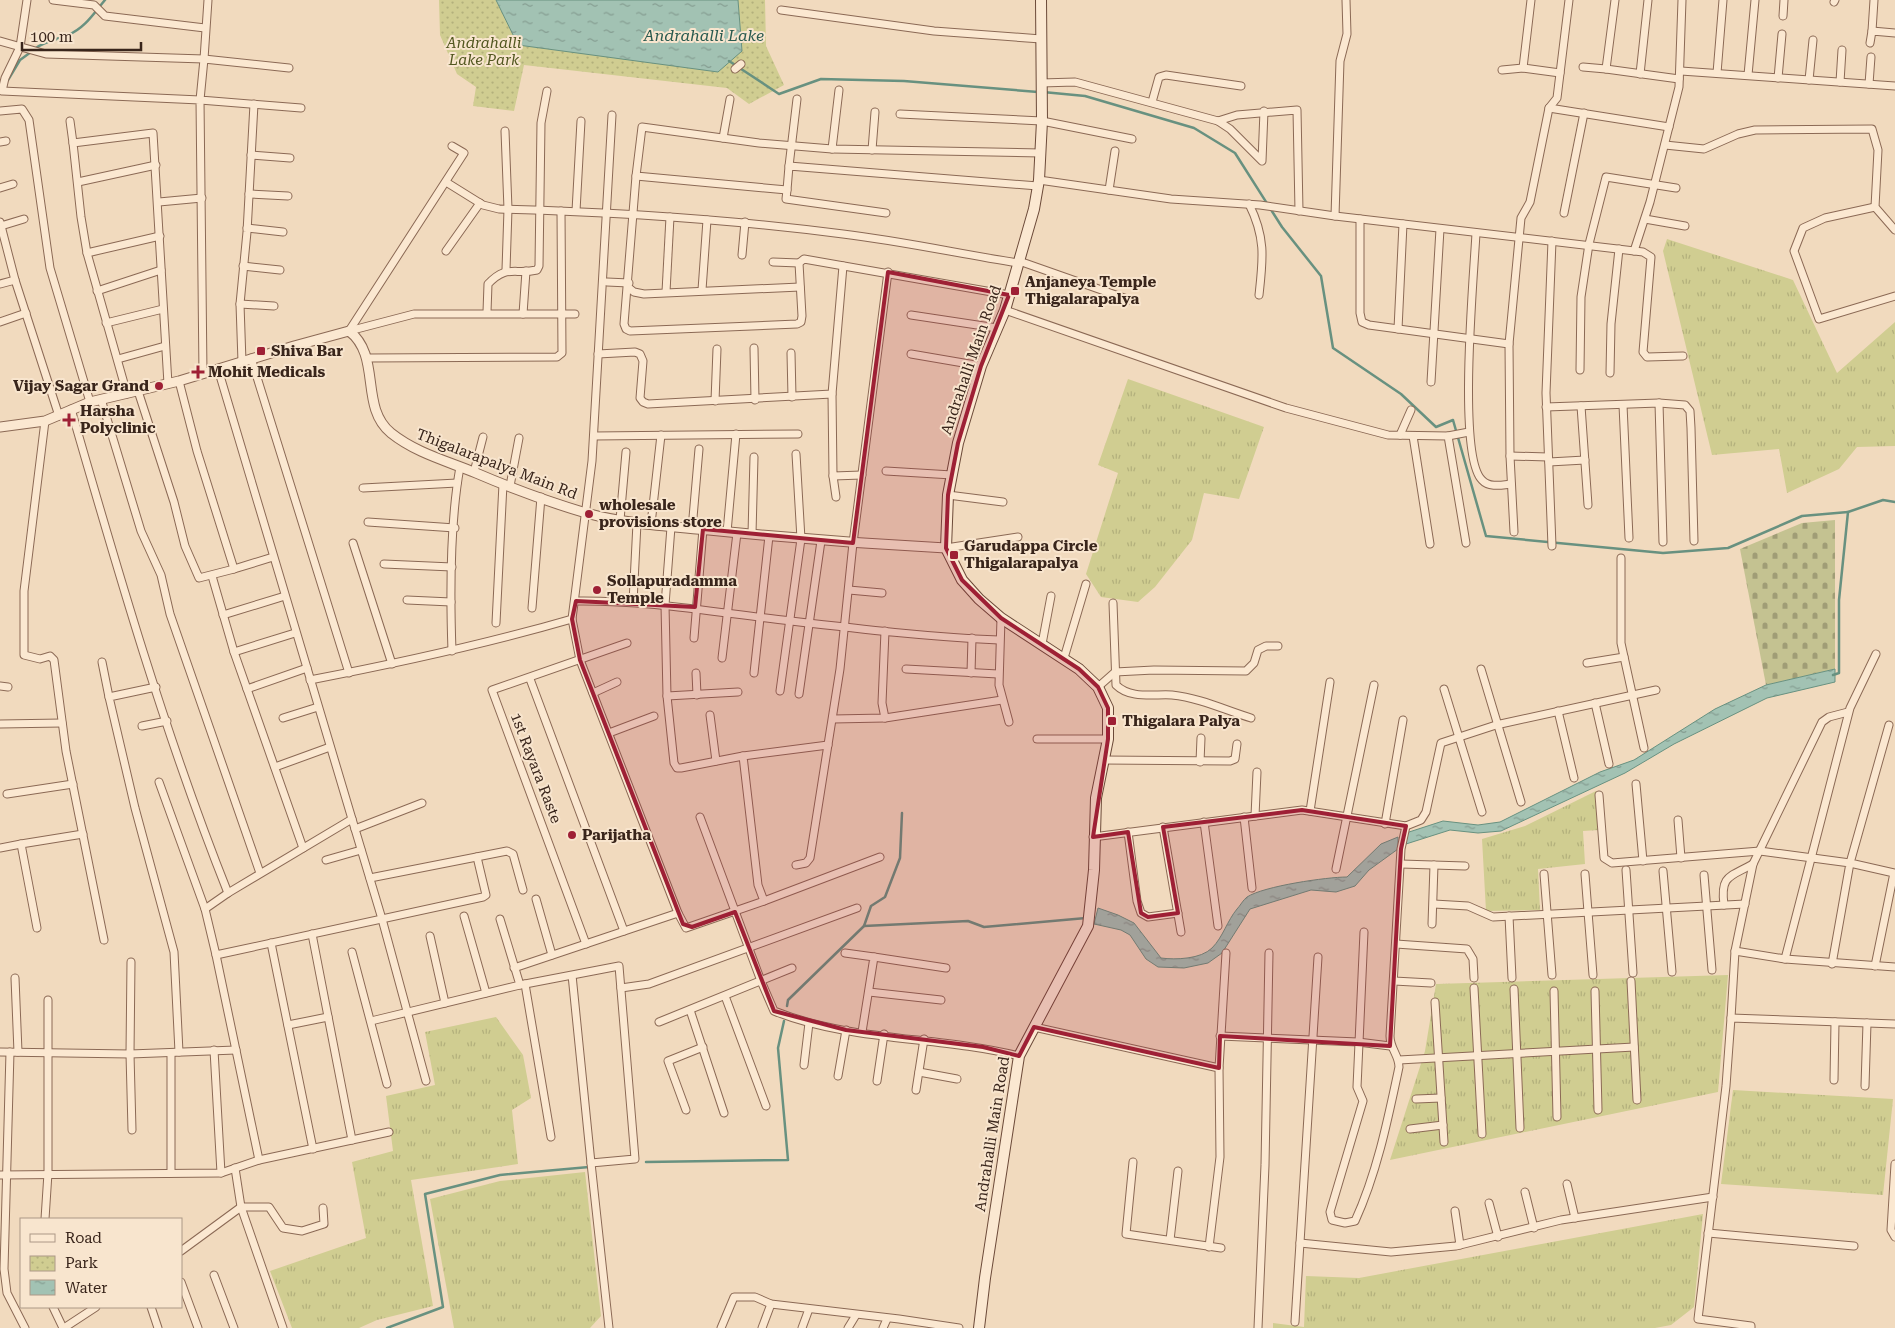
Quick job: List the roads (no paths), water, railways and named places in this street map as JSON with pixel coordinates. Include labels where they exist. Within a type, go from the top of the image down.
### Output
[{"type":"main road","name":"Andrahalli Main Road","points":[[979,1328],[1019,1056],[1088,926],[1094,870],[1096,798],[1108,738],[1108,708],[1098,687],[1064,658],[1000,618],[979,599],[962,580],[946,548],[948,495],[958,443],[981,366],[1005,310],[1038,183],[1042,121],[1041,0]]},
{"type":"street","points":[[27,0],[20,47],[5,78],[2,92],[200,100],[301,108]]},
{"type":"street","points":[[53,0],[94,5],[105,16],[204,28]]},
{"type":"street","points":[[203,374],[200,100],[204,59],[204,28],[208,0]]},
{"type":"street","points":[[1335,216],[1340,60],[1347,34],[1346,0]]},
{"type":"street","points":[[1523,68],[1531,0]]},
{"type":"street","points":[[1514,532],[1510,456],[1509,344],[1518,238],[1521,218],[1530,202],[1549,108],[1557,98],[1569,0]]},
{"type":"street","points":[[1606,69],[1615,0]]},
{"type":"street","points":[[1640,74],[1648,0]]},
{"type":"street","points":[[1634,251],[1645,219],[1665,144],[1681,70],[1682,0]]},
{"type":"street","points":[[1717,73],[1723,0]]},
{"type":"street","points":[[1748,75],[1755,0]]},
{"type":"street","points":[[1783,16],[1784,0]]},
{"type":"street","points":[[1870,43],[1874,0]]},
{"type":"street","points":[[781,10],[934,31],[1041,39]]},
{"type":"street","points":[[1872,31],[1895,34]]},
{"type":"street","points":[[1778,78],[1782,34]]},
{"type":"street","points":[[1809,80],[1813,40]]},
{"type":"street","points":[[0,41],[46,54],[204,59],[289,68]]},
{"type":"street","points":[[1840,82],[1842,50]]},
{"type":"street","points":[[1869,84],[1871,58]]},
{"type":"street","points":[[1583,67],[1679,79]]},
{"type":"street","points":[[1502,70],[1523,68],[1560,73]]},
{"type":"street","points":[[1681,70],[1895,86]]},
{"type":"street","points":[[1152,102],[1159,77],[1166,75],[1241,86]]},
{"type":"street","points":[[1042,89],[1075,82],[1218,121],[1230,129],[1262,161],[1264,112]]},
{"type":"street","points":[[832,149],[839,90]]},
{"type":"street","points":[[487,312],[488,284],[496,275],[506,270],[537,270],[539,266],[542,123],[547,91]]},
{"type":"street","points":[[723,138],[730,99]]},
{"type":"street","points":[[797,99],[786,199],[886,212]]},
{"type":"street","points":[[254,104],[247,228],[240,304],[247,360],[349,672]]},
{"type":"street","points":[[1549,108],[1669,127]]},
{"type":"street","points":[[0,111],[22,109],[29,120],[50,268],[90,402]]},
{"type":"street","points":[[1218,121],[1236,114],[1297,110],[1299,211]]},
{"type":"street","points":[[872,150],[875,112]]},
{"type":"street","points":[[1564,213],[1584,113]]},
{"type":"street","points":[[900,114],[1042,121],[1132,139]]},
{"type":"street","points":[[612,116],[594,436],[587,513],[572,619],[580,660],[678,913],[686,928],[735,912],[880,857]]},
{"type":"street","points":[[70,121],[87,253],[127,394]]},
{"type":"street","points":[[576,211],[581,121]]},
{"type":"street","points":[[799,263],[802,316],[801,322],[796,324],[630,331],[626,329],[624,324],[629,285],[636,176],[642,127],[792,146],[832,149],[1041,152]]},
{"type":"street","points":[[1665,144],[1704,149],[1738,134],[1755,130],[1872,129],[1878,150],[1876,207],[1895,230]]},
{"type":"street","points":[[505,131],[508,210],[506,270]]},
{"type":"street","points":[[73,143],[153,133],[159,202],[168,384]]},
{"type":"street","points":[[349,331],[464,153],[452,146]]},
{"type":"street","points":[[1109,190],[1115,150]]},
{"type":"street","points":[[251,155],[290,158]]},
{"type":"street","points":[[78,182],[156,165]]},
{"type":"street","points":[[789,166],[1038,183],[1109,190],[1171,199],[1260,205],[1518,238],[1589,244],[1647,253],[1651,257],[1643,352],[1647,357],[1683,356]]},
{"type":"street","points":[[636,176],[787,190]]},
{"type":"street","points":[[1580,370],[1581,297],[1589,244],[1606,177],[1676,188]]},
{"type":"street","points":[[446,182],[480,203],[508,210],[606,212],[745,222],[845,234],[1019,262],[1130,300]]},
{"type":"street","points":[[0,188],[14,184]]},
{"type":"street","points":[[249,194],[288,196]]},
{"type":"street","points":[[159,202],[202,198]]},
{"type":"street","points":[[446,252],[480,203]]},
{"type":"street","points":[[1249,204],[1261,229],[1263,243],[1259,295]]},
{"type":"street","points":[[1876,207],[1826,218],[1803,228],[1794,250],[1819,319],[1895,296]]},
{"type":"street","points":[[368,358],[557,357],[562,352],[561,211]]},
{"type":"street","points":[[666,292],[670,217]]},
{"type":"street","points":[[24,219],[1,224],[3,250],[15,280],[59,416]]},
{"type":"street","points":[[1360,219],[1362,322],[1369,325],[1509,344]]},
{"type":"street","points":[[1645,219],[1684,226]]},
{"type":"street","points":[[702,290],[706,220]]},
{"type":"street","points":[[742,255],[745,222]]},
{"type":"street","points":[[1398,329],[1403,224]]},
{"type":"street","points":[[247,228],[283,232]]},
{"type":"street","points":[[1431,382],[1440,228]]},
{"type":"street","points":[[1466,543],[1458,434],[1471,339],[1476,233]]},
{"type":"street","points":[[87,253],[160,236]]},
{"type":"street","points":[[1552,242],[1546,407],[1552,543]]},
{"type":"street","points":[[1610,374],[1611,324],[1619,249]]},
{"type":"street","points":[[773,262],[799,263],[804,260],[888,272],[1009,294]]},
{"type":"street","points":[[243,266],[280,270]]},
{"type":"street","points":[[836,497],[833,476],[832,394],[843,266]]},
{"type":"street","points":[[97,291],[161,270]]},
{"type":"street","points":[[523,314],[526,271]]},
{"type":"street","points":[[796,865],[806,863],[810,858],[828,745],[846,627],[853,543],[888,272]]},
{"type":"street","points":[[0,284],[15,280]]},
{"type":"street","points":[[607,282],[629,285],[634,292],[644,294],[800,287]]},
{"type":"street","points":[[240,304],[274,306]]},
{"type":"street","points":[[106,323],[163,309]]},
{"type":"street","points":[[1005,310],[1286,408],[1388,435],[1458,434]]},
{"type":"street","points":[[0,427],[46,421],[90,402],[168,384],[414,314],[487,312],[575,314]]},
{"type":"street","points":[[0,322],[26,313]]},
{"type":"street","points":[[911,315],[997,328]]},
{"type":"street","name":"Thigalarapalya Main Rd","points":[[349,331],[362,345],[368,358],[373,399],[382,423],[390,432],[412,448],[507,485],[587,513],[637,523],[821,541],[946,548]]},
{"type":"street","points":[[118,360],[165,346]]},
{"type":"street","points":[[754,348],[755,400]]},
{"type":"street","points":[[715,401],[717,349]]},
{"type":"street","points":[[598,354],[635,352],[640,354],[643,361],[640,398],[643,402],[755,400],[832,394]]},
{"type":"street","points":[[791,353],[792,397]]},
{"type":"street","points":[[911,354],[981,366]]},
{"type":"street","points":[[218,369],[295,633],[362,850],[426,1081]]},
{"type":"street","points":[[179,381],[197,451],[234,569]]},
{"type":"street","points":[[138,391],[174,502],[185,546],[199,578],[212,576],[273,557]]},
{"type":"street","points":[[101,399],[141,532],[161,575],[170,614],[260,873]]},
{"type":"street","points":[[1546,407],[1659,403],[1685,405],[1690,411],[1694,541]]},
{"type":"street","points":[[1659,403],[1663,542]]},
{"type":"street","points":[[1623,405],[1629,538]]},
{"type":"street","points":[[1581,406],[1588,505]]},
{"type":"street","points":[[71,410],[126,599],[198,818],[228,893]]},
{"type":"street","points":[[1400,435],[1411,410]]},
{"type":"street","points":[[46,421],[24,591],[24,655],[40,659],[50,656],[54,660],[62,723],[104,940]]},
{"type":"street","points":[[727,532],[736,434]]},
{"type":"street","points":[[594,436],[798,434]]},
{"type":"street","points":[[1458,434],[1481,480],[1488,484],[1511,484]]},
{"type":"street","points":[[651,524],[661,435]]},
{"type":"street","points":[[1414,436],[1430,544]]},
{"type":"street","points":[[474,472],[482,437]]},
{"type":"street","points":[[496,623],[507,485],[519,438]]},
{"type":"street","points":[[692,528],[699,449]]},
{"type":"street","points":[[620,520],[626,452]]},
{"type":"street","points":[[780,691],[801,539],[796,454]]},
{"type":"street","points":[[1510,456],[1585,460]]},
{"type":"street","points":[[752,534],[754,457]]},
{"type":"street","points":[[452,651],[452,567],[460,467]]},
{"type":"street","points":[[886,471],[952,475]]},
{"type":"street","points":[[833,476],[862,475]]},
{"type":"street","points":[[363,488],[458,483]]},
{"type":"street","points":[[948,495],[1003,502]]},
{"type":"street","points":[[532,608],[541,497]]},
{"type":"street","points":[[368,522],[455,528]]},
{"type":"street","points":[[633,602],[637,523]]},
{"type":"street","points":[[671,527],[665,605],[667,696],[674,763],[677,768],[743,756],[828,745]]},
{"type":"street","points":[[694,638],[695,607],[703,529]]},
{"type":"street","points":[[722,658],[737,533]]},
{"type":"street","points":[[754,673],[769,536]]},
{"type":"street","points":[[946,548],[1018,537]]},
{"type":"street","points":[[799,694],[811,623],[821,541]]},
{"type":"street","points":[[353,543],[392,664]]},
{"type":"street","points":[[1621,558],[1621,643],[1634,695],[1644,748]]},
{"type":"street","points":[[384,564],[452,567]]},
{"type":"street","points":[[212,576],[234,652],[303,848]]},
{"type":"street","points":[[1064,658],[1086,584]]},
{"type":"street","points":[[849,590],[882,593]]},
{"type":"street","points":[[223,614],[285,596]]},
{"type":"street","points":[[1042,644],[1051,596]]},
{"type":"street","points":[[407,600],[451,602]]},
{"type":"street","points":[[576,601],[633,602],[695,607],[790,621],[999,640]]},
{"type":"street","points":[[1113,603],[1116,685],[1122,691],[1132,694],[1172,695],[1198,699],[1251,718]]},
{"type":"street","points":[[1000,618],[998,674],[1002,700],[1009,722]]},
{"type":"street","points":[[310,680],[497,641],[572,619]]},
{"type":"street","points":[[885,631],[882,693],[885,718]]},
{"type":"street","points":[[234,652],[295,633]]},
{"type":"street","points":[[971,673],[972,638]]},
{"type":"street","name":"1st Rayara Raste","points":[[586,944],[492,690],[627,643]]},
{"type":"street","points":[[1098,687],[1115,672],[1154,670],[1246,671],[1254,663],[1258,650],[1266,646],[1278,646]]},
{"type":"street","points":[[1785,958],[1848,712],[1876,654]]},
{"type":"street","points":[[1587,663],[1624,658]]},
{"type":"street","points":[[102,662],[135,808],[174,952],[180,1052]]},
{"type":"street","points":[[247,689],[307,668]]},
{"type":"street","points":[[906,669],[998,674]]},
{"type":"street","points":[[1481,669],[1521,802]]},
{"type":"street","points":[[696,673],[697,695]]},
{"type":"street","points":[[530,678],[624,931]]},
{"type":"street","points":[[593,692],[617,682]]},
{"type":"street","points":[[1310,811],[1330,682]]},
{"type":"street","points":[[0,686],[8,686]]},
{"type":"street","points":[[1336,870],[1374,686]]},
{"type":"street","points":[[110,697],[156,687]]},
{"type":"street","points":[[1444,689],[1482,812]]},
{"type":"street","points":[[1094,836],[1302,810],[1404,829],[1421,820],[1426,812],[1441,743],[1496,724],[1656,690]]},
{"type":"street","points":[[667,696],[738,692]]},
{"type":"street","points":[[832,719],[885,718],[1002,700]]},
{"type":"street","points":[[1595,703],[1609,764]]},
{"type":"street","points":[[283,718],[318,707]]},
{"type":"street","points":[[1558,711],[1574,778]]},
{"type":"street","points":[[1702,1328],[1698,1319],[1726,1086],[1735,951],[1752,864],[1760,852],[1822,722],[1829,717],[1848,712]]},
{"type":"street","points":[[710,715],[716,761]]},
{"type":"street","points":[[609,733],[654,716]]},
{"type":"street","points":[[1385,824],[1403,720]]},
{"type":"street","points":[[142,726],[167,721]]},
{"type":"street","points":[[0,724],[62,723]]},
{"type":"street","points":[[1832,964],[1850,863],[1889,725]]},
{"type":"street","points":[[1038,739],[1108,738]]},
{"type":"street","points":[[1200,762],[1201,738]]},
{"type":"street","points":[[1103,760],[1200,762],[1234,760],[1237,744]]},
{"type":"street","points":[[275,766],[330,748]]},
{"type":"street","points":[[743,756],[758,885],[764,901]]},
{"type":"street","points":[[1254,816],[1257,772]]},
{"type":"street","points":[[159,782],[205,909],[259,1160]]},
{"type":"street","points":[[7,794],[73,784]]},
{"type":"street","points":[[1636,784],[1643,861]]},
{"type":"street","points":[[1599,794],[1604,858],[1612,863],[1760,852],[1810,857],[1894,870],[1875,966]]},
{"type":"street","points":[[355,829],[422,803]]},
{"type":"street","points":[[700,817],[774,1011],[809,1023],[846,1030],[983,1047],[1019,1056]]},
{"type":"street","points":[[1244,817],[1252,888]]},
{"type":"street","points":[[205,909],[260,873],[352,819]]},
{"type":"street","points":[[1678,820],[1681,858]]},
{"type":"street","points":[[1204,822],[1218,926]]},
{"type":"street","points":[[1163,827],[1181,932]]},
{"type":"street","points":[[1364,932],[1357,1087],[1363,1100],[1331,1202],[1330,1212],[1332,1220],[1352,1223],[1362,1207],[1384,1134],[1399,1060],[1390,1046],[1400,864],[1404,829]]},
{"type":"street","points":[[1128,832],[1137,900],[1142,913],[1148,917],[1178,913]]},
{"type":"street","points":[[0,848],[84,834]]},
{"type":"street","points":[[21,844],[37,928]]},
{"type":"street","points":[[326,860],[362,850]]},
{"type":"street","points":[[370,878],[507,851],[513,854],[523,890]]},
{"type":"street","points":[[216,955],[483,898],[486,895],[477,857]]},
{"type":"street","points":[[1400,864],[1465,866]]},
{"type":"street","points":[[1724,905],[1723,884],[1728,876],[1752,864]]},
{"type":"street","points":[[1432,924],[1434,865]]},
{"type":"street","points":[[1626,870],[1633,973]]},
{"type":"street","points":[[1663,871],[1672,972]]},
{"type":"street","points":[[1544,874],[1552,975]]},
{"type":"street","points":[[1585,874],[1593,975]]},
{"type":"street","points":[[1704,875],[1712,970]]},
{"type":"street","points":[[536,899],[552,955]]},
{"type":"street","points":[[1434,904],[1457,904],[1468,906],[1486,915],[1509,916],[1744,904]]},
{"type":"street","points":[[621,988],[649,984],[749,945],[856,908]]},
{"type":"street","points":[[514,968],[678,913]]},
{"type":"street","points":[[464,916],[486,993]]},
{"type":"street","points":[[1509,916],[1512,978]]},
{"type":"street","points":[[500,919],[514,968],[522,985],[550,1137]]},
{"type":"street","points":[[312,934],[352,1140]]},
{"type":"street","points":[[430,936],[446,1003]]},
{"type":"street","points":[[271,943],[313,1148]]},
{"type":"street","points":[[1396,944],[1467,949],[1473,959],[1474,978]]},
{"type":"street","points":[[1735,951],[1832,964],[1895,967]]},
{"type":"street","points":[[352,952],[387,1084]]},
{"type":"street","points":[[845,953],[946,968]]},
{"type":"street","points":[[1209,1247],[1220,1156],[1219,1068],[1226,953]]},
{"type":"street","points":[[1258,1328],[1265,1165],[1269,953]]},
{"type":"street","points":[[862,1032],[874,957]]},
{"type":"street","points":[[1295,1322],[1318,957]]},
{"type":"street","points":[[131,962],[130,1054],[132,1130]]},
{"type":"street","points":[[371,1021],[522,985],[619,966],[635,1159],[591,1163]]},
{"type":"street","points":[[659,1022],[792,968]]},
{"type":"street","points":[[572,975],[609,1328]]},
{"type":"street","points":[[15,978],[18,1052]]},
{"type":"street","points":[[1394,981],[1431,982]]},
{"type":"street","points":[[1631,981],[1637,1100]]},
{"type":"street","points":[[1474,988],[1482,1134]]},
{"type":"street","points":[[1514,989],[1520,1128]]},
{"type":"street","points":[[1595,991],[1598,1110]]},
{"type":"street","points":[[869,992],[941,1000]]},
{"type":"street","points":[[1554,992],[1557,1117]]},
{"type":"street","points":[[726,996],[766,1106]]},
{"type":"street","points":[[45,1218],[48,1173],[48,1000]]},
{"type":"street","points":[[1435,1002],[1444,1142]]},
{"type":"street","points":[[690,1010],[724,1113]]},
{"type":"street","points":[[288,1025],[328,1017]]},
{"type":"street","points":[[1731,1018],[1895,1024]]},
{"type":"street","points":[[1834,1080],[1835,1022]]},
{"type":"street","points":[[804,1065],[809,1023]]},
{"type":"street","points":[[1865,1086],[1867,1023]]},
{"type":"street","points":[[1034,1027],[1219,1068]]},
{"type":"street","points":[[838,1076],[846,1030]]},
{"type":"street","points":[[877,1081],[884,1034]]},
{"type":"street","points":[[1220,1036],[1358,1042],[1390,1046]]},
{"type":"street","points":[[916,1090],[924,1039]]},
{"type":"street","points":[[686,1110],[668,1061],[703,1047]]},
{"type":"street","points":[[1399,1060],[1634,1047]]},
{"type":"street","points":[[214,1050],[221,1173]]},
{"type":"street","points":[[0,1052],[130,1054],[236,1050]]},
{"type":"street","points":[[10,1052],[4,1175],[4,1269],[7,1293],[25,1328]]},
{"type":"street","points":[[171,1053],[171,1173]]},
{"type":"street","points":[[919,1072],[957,1079]]},
{"type":"street","points":[[1416,1099],[1441,1098]]},
{"type":"street","points":[[1410,1129],[1443,1125]]},
{"type":"street","points":[[4,1175],[48,1173],[221,1173],[259,1160],[389,1132]]},
{"type":"street","points":[[1133,1162],[1126,1234],[1221,1248]]},
{"type":"street","points":[[1895,1164],[1891,1230],[1895,1237]]},
{"type":"street","points":[[235,1168],[241,1206],[283,1328]]},
{"type":"street","points":[[1170,1240],[1178,1171]]},
{"type":"street","points":[[1567,1184],[1575,1218]]},
{"type":"street","points":[[1525,1192],[1534,1228]]},
{"type":"street","points":[[1300,1243],[1390,1252],[1460,1245],[1498,1238],[1575,1218],[1713,1197]]},
{"type":"street","points":[[1489,1203],[1498,1238]]},
{"type":"street","points":[[182,1249],[241,1206],[269,1207],[283,1228],[302,1232],[324,1224],[323,1208]]},
{"type":"street","points":[[1455,1211],[1460,1245]]},
{"type":"street","points":[[1708,1233],[1854,1246]]},
{"type":"street","points":[[214,1275],[234,1328]]},
{"type":"street","points":[[182,1285],[198,1328]]},
{"type":"street","points":[[721,1328],[734,1297],[755,1297],[771,1304],[959,1328]]},
{"type":"street","points":[[762,1328],[771,1304]]},
{"type":"street","points":[[53,1308],[63,1328],[94,1308]]},
{"type":"street","points":[[151,1308],[158,1328]]},
{"type":"street","points":[[802,1328],[809,1309]]},
{"type":"street","points":[[848,1328],[856,1315]]},
{"type":"street","points":[[884,1328],[887,1319]]},
{"type":"street","points":[[1698,1319],[1751,1326],[1751,1328]]},
{"type":"street","points":[[76,1320],[80,1328]]},
{"type":"water","name":"Andrahalli Lake","points":[[496,0],[738,0],[742,51],[718,72],[518,45]]},
{"type":"water","points":[[1835,669],[1835,682],[1767,698],[1674,744],[1625,773],[1501,831],[1478,833],[1450,830],[1406,844],[1406,833],[1443,821],[1478,825],[1500,822],[1600,772],[1634,760],[1715,709],[1766,685]]},
{"type":"water","points":[[1398,837],[1398,849],[1369,870],[1355,886],[1336,892],[1311,890],[1250,909],[1222,953],[1208,963],[1184,968],[1158,967],[1146,959],[1130,935],[1121,930],[1094,924],[1098,908],[1134,923],[1161,958],[1181,959],[1195,957],[1207,952],[1216,944],[1247,897],[1267,889],[1311,880],[1347,877],[1381,844]]},
{"type":"waterway","points":[[36,48],[74,32],[89,20],[105,0]]},
{"type":"waterway","points":[[8,80],[20,60],[31,52]]},
{"type":"waterway","points":[[729,61],[779,94],[821,79],[904,81],[1038,92]]},
{"type":"waterway","points":[[1043,92],[1085,96],[1194,128],[1235,153],[1282,227],[1321,276],[1333,348],[1401,394],[1436,427],[1453,420],[1486,536],[1663,553],[1728,548],[1802,516],[1848,512]]},
{"type":"waterway","points":[[1833,675],[1839,673],[1839,600],[1848,512],[1883,500],[1895,502]]},
{"type":"waterway","points":[[787,1006],[788,1000],[864,926],[871,906],[885,897],[900,858],[902,813]]},
{"type":"waterway","points":[[864,926],[968,921],[984,927],[1086,918]]},
{"type":"waterway","points":[[646,1162],[788,1160],[778,1048],[784,1021]]},
{"type":"waterway","points":[[387,1328],[443,1307],[425,1194],[500,1175],[589,1167]]},
{"type":"place","name":"Anjaneya Temple Thigalarapalya","points":[[1015,291]]},
{"type":"place","name":"Shiva Bar","points":[[261,351]]},
{"type":"place","name":"Mohit Medicals","points":[[198,372]]},
{"type":"place","name":"Vijay Sagar Grand","points":[[159,386]]},
{"type":"place","name":"Harsha Polyclinic","points":[[69,420]]},
{"type":"place","name":"wholesale provisions store","points":[[589,514]]},
{"type":"place","name":"Garudappa Circle Thigalarapalya","points":[[954,555]]},
{"type":"place","name":"Sollapuradamma Temple","points":[[597,590]]},
{"type":"place","name":"Thigalara Palya","points":[[1112,721]]},
{"type":"place","name":"Parijatha","points":[[572,835]]},
{"type":"park label","name":"Andrahalli Lake Park","points":[[484,52]]}]
